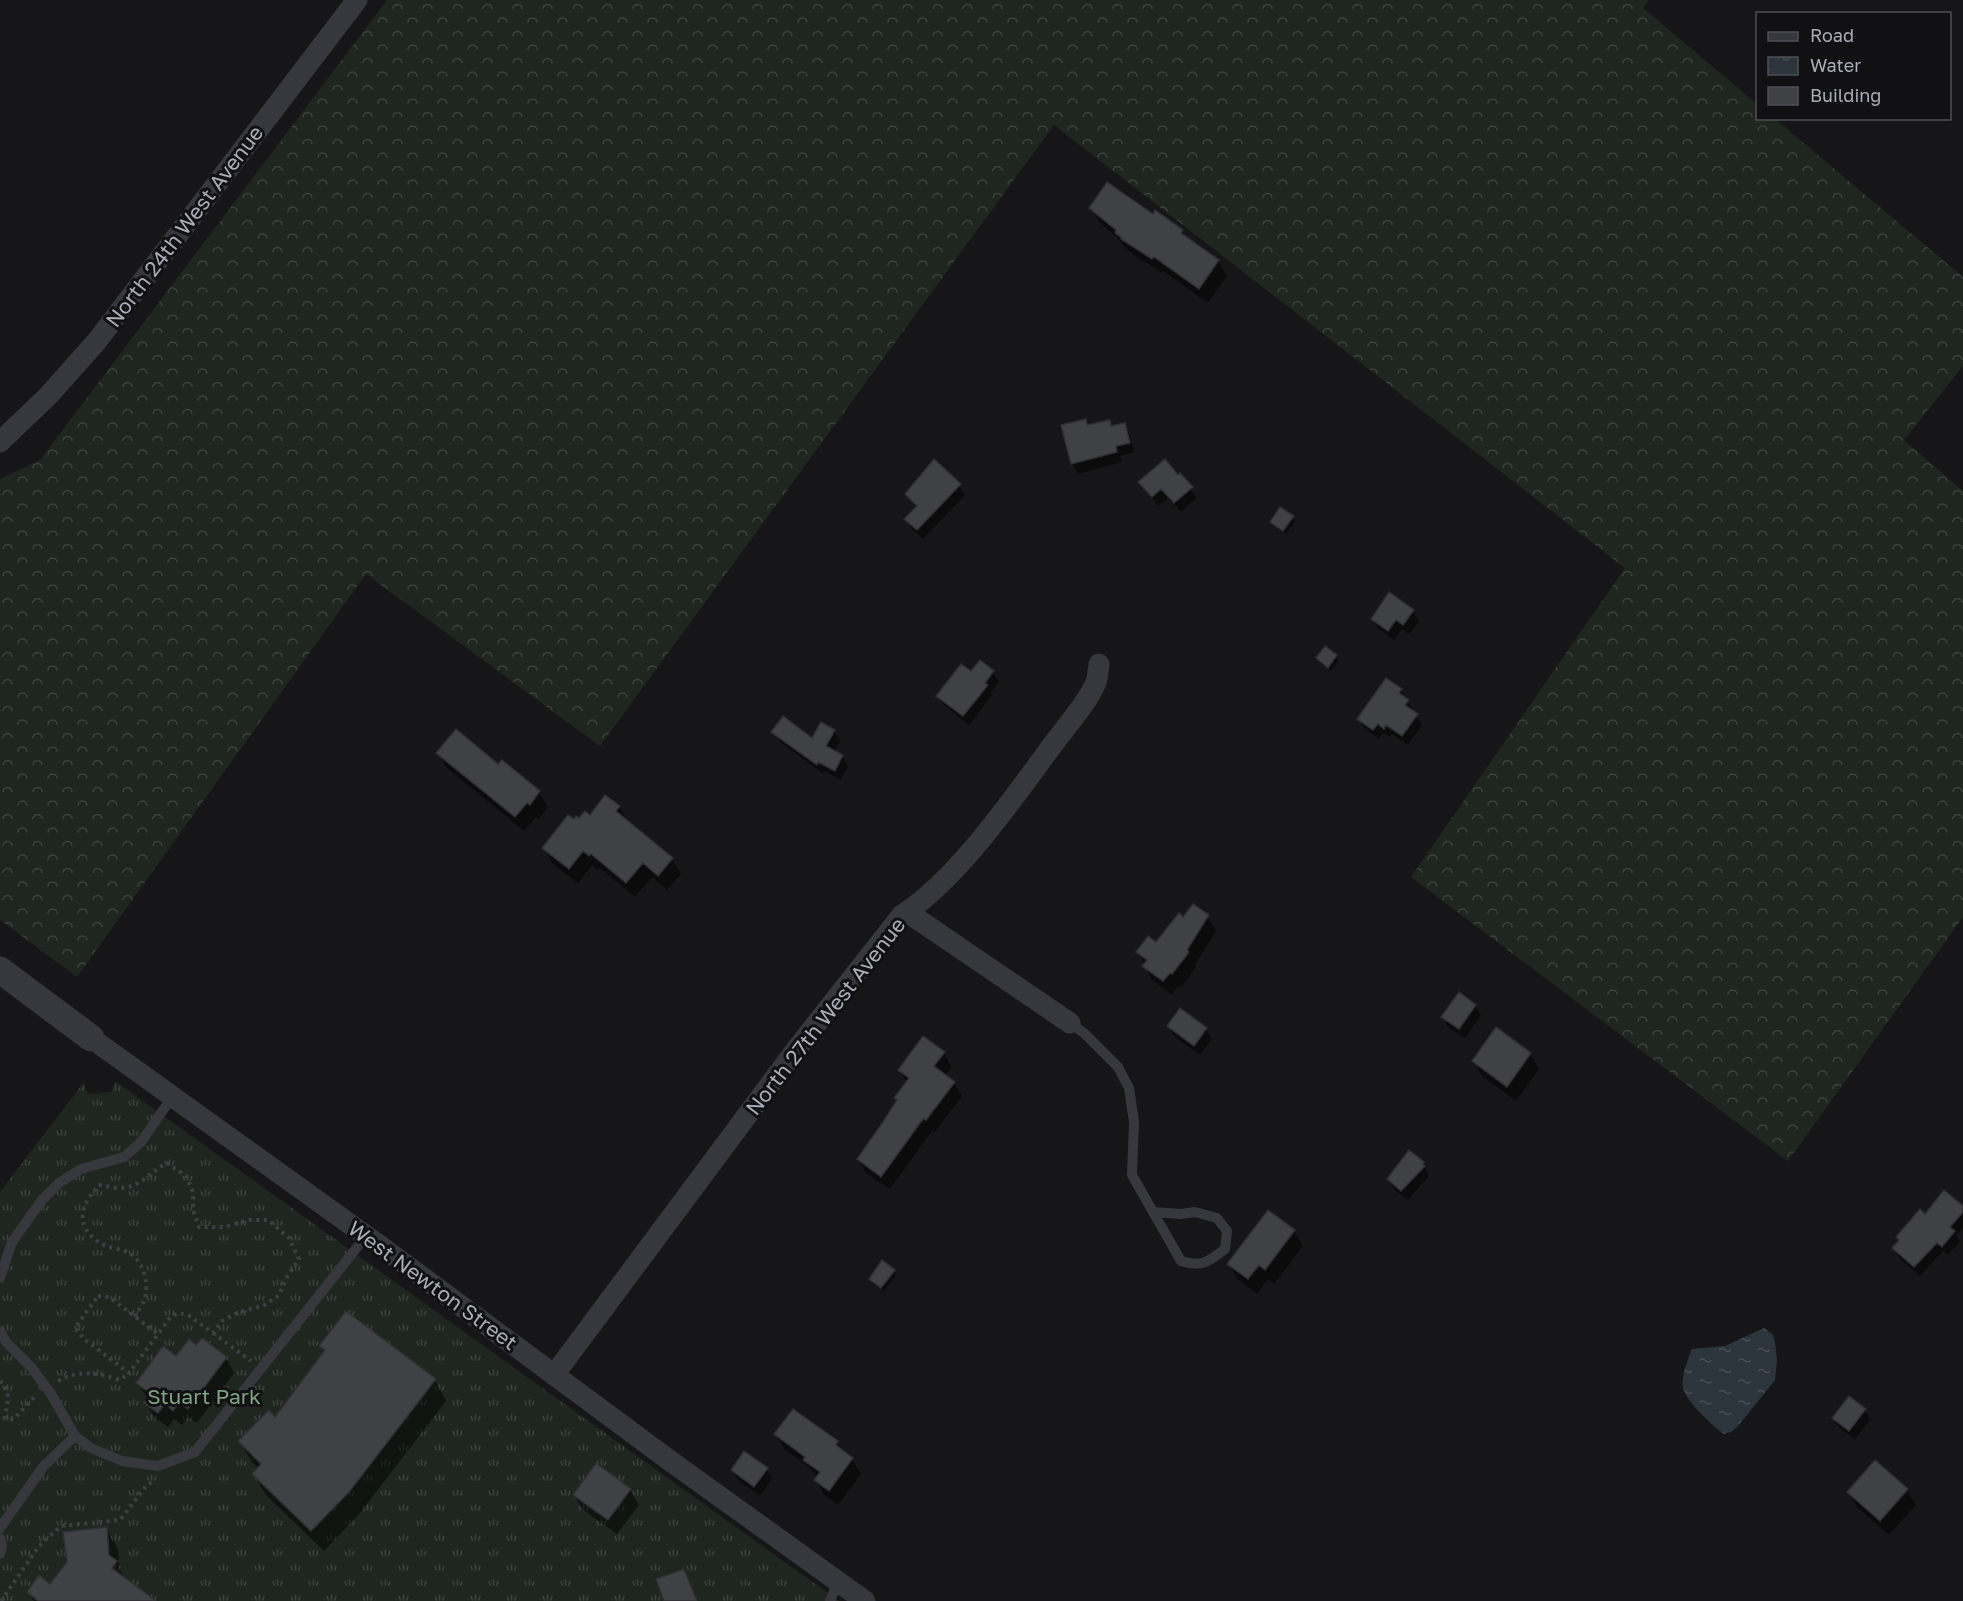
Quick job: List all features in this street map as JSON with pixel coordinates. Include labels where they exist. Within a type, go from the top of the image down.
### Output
[{"type":"street","name":"North 24th West Avenue","points":[[0,442],[49,395],[98,340],[357,0]]},
{"type":"street","name":"North 27th West Avenue","points":[[554,1374],[798,1047],[902,915],[924,900],[1007,806],[1081,706],[1096,682],[1099,664]]},
{"type":"street","points":[[907,912],[1070,1023]]},
{"type":"street","name":"West Newton Street","points":[[0,970],[865,1601]]},
{"type":"lane","points":[[1070,1023],[1084,1033],[1118,1067],[1129,1088],[1134,1122],[1132,1175],[1153,1212],[1181,1261],[1194,1266],[1209,1261],[1225,1249],[1227,1231],[1217,1218],[1196,1212],[1181,1215],[1153,1212]]},
{"type":"lane","points":[[0,1278],[12,1242],[59,1183],[81,1169],[124,1157],[141,1142],[173,1096]]},
{"type":"lane","points":[[0,1331],[6,1342],[32,1368],[75,1436],[91,1448],[122,1461],[158,1466],[195,1452],[366,1236]]},
{"type":"lane","points":[[0,1528],[44,1467],[75,1436]]},
{"type":"lane","points":[[0,1538],[0,1554]]},
{"type":"lane","points":[[830,1601],[838,1581]]},
{"type":"path","points":[[135,1317],[145,1299],[146,1284],[141,1264],[130,1254],[101,1244],[85,1229],[81,1212],[99,1185],[118,1188],[133,1185],[167,1163],[186,1176],[193,1192],[193,1210],[199,1227],[225,1227],[249,1220],[268,1220],[289,1238],[299,1258],[279,1295],[265,1305],[237,1313],[222,1321],[213,1333]]},
{"type":"path","points":[[129,1373],[84,1339],[75,1328],[98,1296],[109,1298],[158,1334]]},
{"type":"path","points":[[0,1381],[9,1393],[5,1415],[8,1420],[14,1419],[33,1397],[67,1376],[95,1372],[120,1380],[129,1373],[169,1319],[178,1313],[188,1315],[262,1368]]},
{"type":"path","points":[[1,1601],[39,1546],[61,1527],[120,1520],[147,1485],[164,1475]]},
{"type":"green space","points":[[387,0],[1648,0],[1643,8],[1756,103],[1756,120],[1776,120],[1963,277],[1963,366],[1904,440],[1963,491],[1963,917],[1788,1161],[1411,877],[1625,568],[1054,125],[600,746],[366,574],[77,977],[0,920],[0,479],[40,460]]},
{"type":"green space","name":"Stuart Park","points":[[115,1081],[839,1601],[0,1601],[0,1192],[84,1082],[86,1091],[90,1094],[112,1092]]},
{"type":"water","points":[[1764,1328],[1773,1335],[1775,1342],[1777,1361],[1775,1380],[1738,1426],[1724,1434],[1700,1413],[1685,1393],[1683,1378],[1692,1349],[1725,1346]]},
{"type":"building","points":[[1107,182],[1153,214],[1155,210],[1183,230],[1181,233],[1219,260],[1199,289],[1154,257],[1152,259],[1121,239],[1115,233],[1116,230],[1089,208]]},
{"type":"building","points":[[1086,419],[1087,425],[1110,420],[1111,426],[1125,423],[1130,443],[1116,446],[1117,452],[1071,464],[1061,425]]},
{"type":"building","points":[[934,459],[961,484],[917,530],[904,519],[917,506],[905,494]]},
{"type":"building","points":[[1165,459],[1178,475],[1180,473],[1193,487],[1174,503],[1161,489],[1152,497],[1138,482]]},
{"type":"building","points":[[1280,507],[1294,516],[1283,531],[1270,522]]},
{"type":"building","points":[[1389,592],[1414,610],[1403,625],[1396,620],[1388,631],[1371,619]]},
{"type":"building","points":[[1325,646],[1337,655],[1328,668],[1316,658]]},
{"type":"building","points":[[980,660],[994,671],[985,683],[988,685],[963,716],[936,696],[961,664],[971,671]]},
{"type":"building","points":[[1386,678],[1402,689],[1399,693],[1409,700],[1405,705],[1418,714],[1402,736],[1386,725],[1384,729],[1378,724],[1373,730],[1357,719]]},
{"type":"building","points":[[783,716],[812,738],[821,722],[835,730],[826,746],[843,755],[835,771],[818,762],[817,765],[771,732]]},
{"type":"building","points":[[456,729],[498,764],[502,760],[540,791],[530,805],[527,803],[515,817],[436,753]]},
{"type":"building","points":[[605,795],[620,806],[616,811],[673,858],[658,876],[643,863],[626,883],[591,854],[589,856],[583,851],[569,869],[542,848],[568,815],[574,819],[576,816],[579,818],[585,811],[590,815]]},
{"type":"building","points":[[1193,904],[1209,915],[1187,950],[1189,952],[1172,974],[1170,973],[1163,981],[1142,966],[1147,960],[1136,952],[1148,936],[1156,942],[1179,913],[1183,917]]},
{"type":"building","points":[[1459,992],[1476,1005],[1459,1029],[1441,1017]]},
{"type":"building","points":[[1180,1008],[1207,1028],[1194,1046],[1167,1026]]},
{"type":"building","points":[[1496,1027],[1531,1053],[1507,1087],[1472,1061]]},
{"type":"building","points":[[923,1036],[945,1052],[934,1066],[955,1082],[926,1120],[923,1119],[881,1177],[857,1159],[883,1122],[897,1100],[894,1098],[909,1078],[898,1070]]},
{"type":"building","points":[[1409,1150],[1424,1162],[1425,1166],[1401,1191],[1387,1179]]},
{"type":"building","points":[[1944,1190],[1963,1206],[1963,1212],[1950,1227],[1955,1231],[1942,1247],[1937,1243],[1914,1267],[1892,1248],[1899,1240],[1896,1237],[1920,1209],[1925,1214]]},
{"type":"building","points":[[1268,1210],[1295,1230],[1265,1270],[1259,1265],[1248,1279],[1227,1264]]},
{"type":"building","points":[[882,1260],[895,1270],[881,1288],[869,1279]]},
{"type":"building","points":[[346,1311],[436,1379],[349,1492],[311,1531],[252,1474],[261,1464],[238,1441],[269,1410],[275,1417],[325,1350],[319,1346]]},
{"type":"building","points":[[202,1338],[227,1357],[188,1409],[179,1403],[173,1411],[165,1404],[158,1413],[144,1403],[151,1394],[136,1383],[163,1346],[176,1356],[189,1339],[196,1345]]},
{"type":"building","points":[[1849,1396],[1866,1409],[1849,1431],[1832,1418]]},
{"type":"building","points":[[793,1409],[838,1441],[836,1445],[853,1458],[829,1491],[814,1480],[820,1472],[803,1460],[805,1457],[774,1434]]},
{"type":"building","points":[[744,1451],[768,1468],[754,1487],[731,1470]]},
{"type":"building","points":[[1875,1460],[1908,1489],[1880,1521],[1847,1492]]},
{"type":"building","points":[[596,1463],[631,1489],[608,1520],[573,1495]]},
{"type":"building","points":[[107,1527],[109,1555],[117,1561],[112,1568],[156,1601],[38,1601],[27,1592],[39,1575],[50,1584],[67,1562],[63,1532]]},
{"type":"building","points":[[684,1569],[697,1601],[664,1601],[656,1579]]}]
